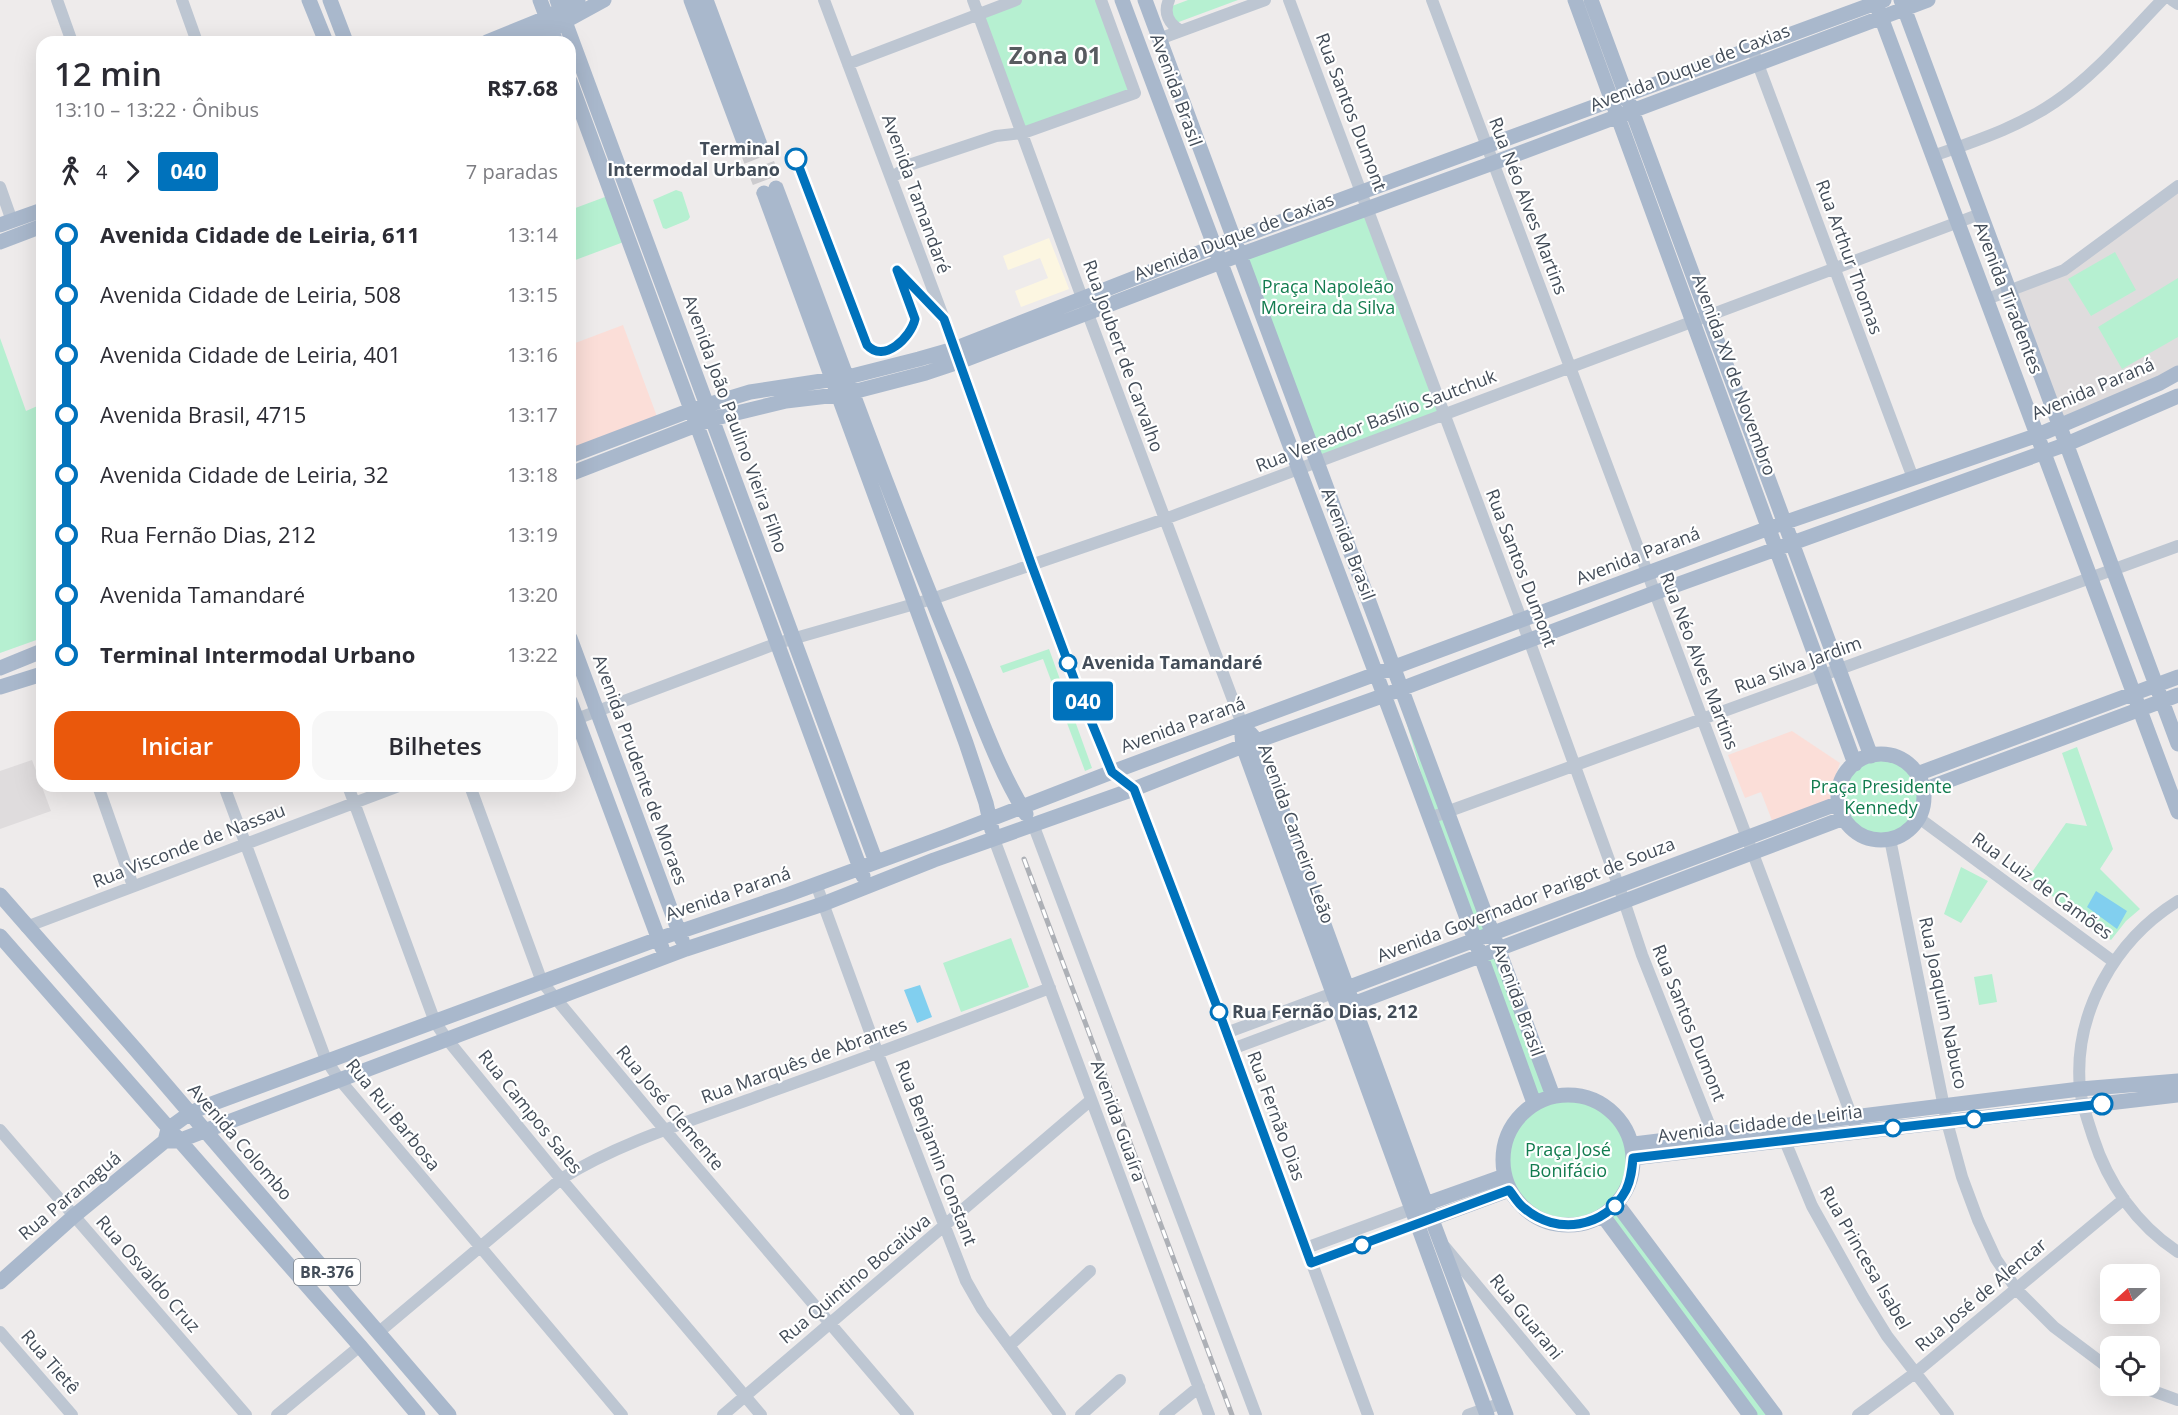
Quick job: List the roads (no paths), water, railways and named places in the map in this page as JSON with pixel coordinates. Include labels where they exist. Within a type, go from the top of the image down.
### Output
[{"type":"main road","points":[[309,0],[324,36]]},
{"type":"main road","points":[[330,0],[344,36]]},
{"type":"main road","points":[[540,0],[551,30]]},
{"type":"main road","points":[[536,36],[551,30],[561,10],[578,0]]},
{"type":"main road","points":[[561,10],[604,0]]},
{"type":"main road","points":[[691,0],[753,144],[706,0]]},
{"type":"main road","name":"Avenida Brasil","points":[[1122,0],[1213,246],[1377,674],[1534,1103]]},
{"type":"main road","name":"Avenida XV de Novembro","points":[[1575,0],[1855,764]]},
{"type":"main road","name":"Avenida XV de Novembro","points":[[1591,0],[1710,315],[1871,756]]},
{"type":"main road","name":"Avenida Duque de Caxias","points":[[710,412],[786,401],[843,385],[901,364],[956,355],[1003,330],[1082,297],[1213,246],[1612,99],[1689,72],[1828,37],[1881,18],[1903,5],[1928,0]]},
{"type":"main road","name":"Avenida Duque de Caxias","points":[[576,454],[694,418],[750,392],[884,383],[956,355],[1037,332],[1667,97],[1755,55],[1798,31],[1878,1]]},
{"type":"main road","name":"Avenida Tiradentes","points":[[1878,1],[1881,18],[2178,812]]},
{"type":"main road","name":"Avenida Brasil","points":[[1146,3],[1553,1096]]},
{"type":"main road","name":"Avenida Tiradentes","points":[[1903,5],[2178,744]]},
{"type":"main road","name":"Avenida João Paulino Vieira Filho","points":[[561,10],[571,36]]},
{"type":"main road","points":[[519,36],[551,30]]},
{"type":"main road","points":[[1798,31],[1828,37]]},
{"type":"main road","name":"Avenida João Paulino Vieira Filho","points":[[576,50],[876,862]]},
{"type":"main road","points":[[1667,97],[1689,72]]},
{"type":"main road","name":"Avenida João Paulino Vieira Filho","points":[[576,97],[867,887]]},
{"type":"main road","points":[[1535,128],[1565,135]]},
{"type":"main road","points":[[1423,188],[1440,164]]},
{"type":"main road","points":[[770,190],[843,385],[983,726],[1007,780],[1033,824]]},
{"type":"main road","points":[[6,223],[36,212]]},
{"type":"main road","points":[[1282,221],[1315,228]]},
{"type":"main road","points":[[0,242],[36,228]]},
{"type":"main road","points":[[1125,300],[1149,272]]},
{"type":"main road","points":[[1003,330],[1037,332]]},
{"type":"main road","points":[[884,383],[901,364]]},
{"type":"main road","name":"Avenida Paraná","points":[[171,1137],[190,1113],[326,1060],[948,836],[1112,772],[1768,528],[2038,435],[2178,373]]},
{"type":"main road","points":[[843,385],[916,604],[966,743],[994,839]]},
{"type":"main road","points":[[750,392],[786,401]]},
{"type":"main road","points":[[171,1137],[226,1122],[686,949],[823,904],[934,860],[1134,789],[1654,593],[2067,444],[2178,396]]},
{"type":"main road","name":"Avenida Duque de Caxias","points":[[576,471],[694,418]]},
{"type":"main road","points":[[1950,465],[1978,477]]},
{"type":"main road","points":[[1906,503],[1929,473]]},
{"type":"main road","points":[[1709,550],[1744,561]]},
{"type":"main road","points":[[1559,629],[1576,600]]},
{"type":"main road","points":[[0,668],[36,653]]},
{"type":"main road","name":"Avenida Prudente de Moraes","points":[[576,654],[686,949]]},
{"type":"main road","points":[[1421,657],[1458,666]]},
{"type":"main road","points":[[0,687],[36,676]]},
{"type":"main road","points":[[1917,774],[2178,677]]},
{"type":"main road","points":[[1923,790],[2178,695]]},
{"type":"main road","points":[[1287,707],[1314,720]]},
{"type":"main road","name":"Avenida Carneiro Leão","points":[[1242,724],[1257,741],[1348,987],[1347,1006],[1370,1095],[1486,1412]]},
{"type":"main road","name":"Avenida Carneiro Leão","points":[[1242,724],[1243,746],[1333,993],[1347,1006],[1385,1090],[1504,1409]]},
{"type":"main road","points":[[576,728],[665,957]]},
{"type":"main road","points":[[1181,770],[1197,741]]},
{"type":"main road","points":[[1871,756],[1892,756],[1902,760],[1917,774],[1923,790],[1924,801],[1919,818],[1907,832],[1890,839],[1872,839],[1856,832],[1841,810],[1842,781],[1855,764],[1871,756]]},
{"type":"main road","points":[[1059,792],[1085,806]]},
{"type":"main road","name":"Avenida Governador Parigot de Souza","points":[[1333,993],[1746,838],[1841,810]]},
{"type":"main road","name":"Avenida Governador Parigot de Souza","points":[[1347,1006],[1752,853],[1841,810]]},
{"type":"main road","points":[[934,860],[948,836]]},
{"type":"main road","points":[[766,922],[787,895]]},
{"type":"main road","name":"Avenida Colombo","points":[[0,896],[345,1292],[449,1415]]},
{"type":"main road","name":"BR-376","points":[[1,938],[171,1137],[297,1274],[417,1413]]},
{"type":"main road","points":[[610,978],[627,951]]},
{"type":"main road","points":[[470,1008],[500,1018]]},
{"type":"main road","points":[[394,1058],[412,1030]]},
{"type":"main road","name":"Avenida Cidade de Leiria","points":[[1785,1133],[1852,1117],[2080,1089],[2178,1081]]},
{"type":"main road","points":[[1370,1095],[1385,1090]]},
{"type":"main road","points":[[1569,1094],[1600,1103],[1623,1125],[1633,1151],[1632,1174],[1627,1189],[1617,1204],[1603,1216],[1583,1224],[1561,1226],[1540,1220],[1522,1208],[1507,1183],[1502,1155],[1507,1135],[1514,1122],[1534,1103],[1553,1096],[1569,1094]]},
{"type":"main road","name":"Avenida Cidade de Leiria","points":[[1633,1151],[1785,1133],[1857,1132],[2178,1095]]},
{"type":"main road","points":[[217,1102],[226,1122]]},
{"type":"main road","name":"Rua Paranaguá","points":[[0,1282],[74,1216],[171,1137]]},
{"type":"main road","points":[[1412,1209],[1507,1183]]},
{"type":"main road","points":[[1416,1224],[1432,1219],[1507,1183]]},
{"type":"main road","points":[[1617,1204],[1775,1415]]},
{"type":"main road","points":[[1603,1216],[1750,1415]]},
{"type":"main road","points":[[297,1274],[311,1271],[345,1292]]},
{"type":"street","points":[[57,0],[70,36]]},
{"type":"street","points":[[182,0],[195,36]]},
{"type":"street","name":"Avenida Tamandaré","points":[[824,0],[1079,692],[1112,772]]},
{"type":"street","name":"Rua Joubert de Carvalho","points":[[973,0],[1242,724]]},
{"type":"street","points":[[848,64],[1016,0]]},
{"type":"street","points":[[891,178],[912,164],[996,136],[1023,133],[1135,93],[1101,0]]},
{"type":"street","points":[[1146,3],[1164,0]]},
{"type":"street","points":[[1169,0],[1166,7],[1168,18],[1174,27],[1181,31]]},
{"type":"street","points":[[1159,39],[1265,0]]},
{"type":"street","name":"Rua Santos Dumont","points":[[1289,0],[1529,640],[1619,886],[1648,973],[1715,1141]]},
{"type":"street","name":"Rua Néo Alves Martins","points":[[1432,0],[1857,1132]]},
{"type":"street","points":[[1933,156],[2018,124],[2056,102],[2097,67],[2162,0]]},
{"type":"street","points":[[2172,0],[2178,4]]},
{"type":"street","name":"Rua Arthur Thomas","points":[[1755,55],[1913,478]]},
{"type":"street","points":[[1987,299],[2064,270],[2178,186]]},
{"type":"street","points":[[0,187],[6,223]]},
{"type":"street","name":"Rua Vereador Basílio Sautchuk","points":[[778,644],[932,599],[1165,519],[1980,214]]},
{"type":"street","name":"Rua Silva Jardim","points":[[1430,818],[2178,546]]},
{"type":"street","points":[[576,719],[778,644]]},
{"type":"street","points":[[1112,772],[1134,789]]},
{"type":"street","name":"Rua Fernão Dias","points":[[1134,789],[1368,1415]]},
{"type":"street","points":[[101,792],[134,886]]},
{"type":"street","name":"Rua Rui Barbosa","points":[[226,792],[326,1060],[339,1079],[479,1247],[622,1415]]},
{"type":"street","name":"Rua Campos Sales","points":[[350,792],[435,1022],[561,1179],[761,1415]]},
{"type":"street","name":"Rua Visconde de Nassau","points":[[26,927],[383,792]]},
{"type":"street","name":"Rua José Clemente","points":[[472,792],[542,982],[908,1415]]},
{"type":"street","name":"Rua Luiz de Camões","points":[[1919,818],[2114,962]]},
{"type":"street","points":[[1033,824],[1256,1415]]},
{"type":"street","name":"Avenida Guaíra","points":[[994,839],[1209,1415]]},
{"type":"street","name":"Rua Joaquim Nabuco","points":[[1890,839],[1947,1122],[1962,1177],[1978,1220],[1996,1259],[2017,1290],[2054,1327],[2100,1362]]},
{"type":"street","name":"Rua Benjamin Constant","points":[[816,884],[878,1054],[973,1296],[1060,1415]]},
{"type":"street","points":[[2178,901],[2154,917],[2134,936],[2104,977],[2088,1015],[2079,1067],[2083,1106],[2103,1164],[2124,1199],[2153,1233],[2178,1252]]},
{"type":"street","name":"Rua Marquês de Abrantes","points":[[379,1332],[561,1179],[582,1166],[665,1130],[878,1054],[1050,988]]},
{"type":"street","name":"Avenida Governador Parigot de Souza","points":[[1226,1033],[1333,993]]},
{"type":"street","name":"Avenida Governador Parigot de Souza","points":[[1233,1049],[1347,1006]]},
{"type":"street","name":"Rua Quintino Bocaiúva","points":[[723,1415],[1091,1100]]},
{"type":"street","name":"Rua Osvaldo Cruz","points":[[0,1130],[246,1415]]},
{"type":"street","name":"Rua Princesa Isabel","points":[[1785,1133],[1812,1206],[1838,1253],[1887,1336],[1948,1415]]},
{"type":"street","name":"Rua José de Alencar","points":[[1858,1415],[1916,1373],[2124,1199]]},
{"type":"street","points":[[1306,1248],[1412,1209]]},
{"type":"street","points":[[1311,1263],[1416,1224]]},
{"type":"street","name":"Rua Guarani","points":[[1440,1241],[1584,1415]]},
{"type":"street","points":[[1009,1346],[1090,1271]]},
{"type":"street","name":"Rua Tietê","points":[[0,1332],[72,1415]]},
{"type":"street","points":[[277,1415],[360,1346]]},
{"type":"street","points":[[1081,1415],[1120,1380]]},
{"type":"street","points":[[1166,1415],[1199,1387]]},
{"type":"street","points":[[2160,1394],[2178,1400]]},
{"type":"street","points":[[1468,1415],[1504,1409]]},
{"type":"water","points":[[2096,891],[2127,911],[2117,929],[2087,907]]},
{"type":"water","points":[[920,985],[932,1017],[917,1023],[904,990]]},
{"type":"tunnel","points":[[759,142],[776,188]]},
{"type":"tunnel","points":[[746,147],[764,193]]},
{"type":"railway","points":[[1024,859],[1232,1415]]},
{"type":"place","name":"Terminal Intermodal Urbano","points":[[796,159]]},
{"type":"place","name":"Avenida Tamandaré","points":[[1068,663]]},
{"type":"place","name":"Rua Fernão Dias, 212","points":[[1219,1012]]},
{"type":"district","name":"Zona 01","points":[[1055,56]]},
{"type":"park label","name":"Praça Napoleão Moreira da Silva","points":[[1328,297]]},
{"type":"park label","name":"Praça Presidente Kennedy","points":[[1881,797]]},
{"type":"park label","name":"Praça José Bonifácio","points":[[1568,1160]]}]
